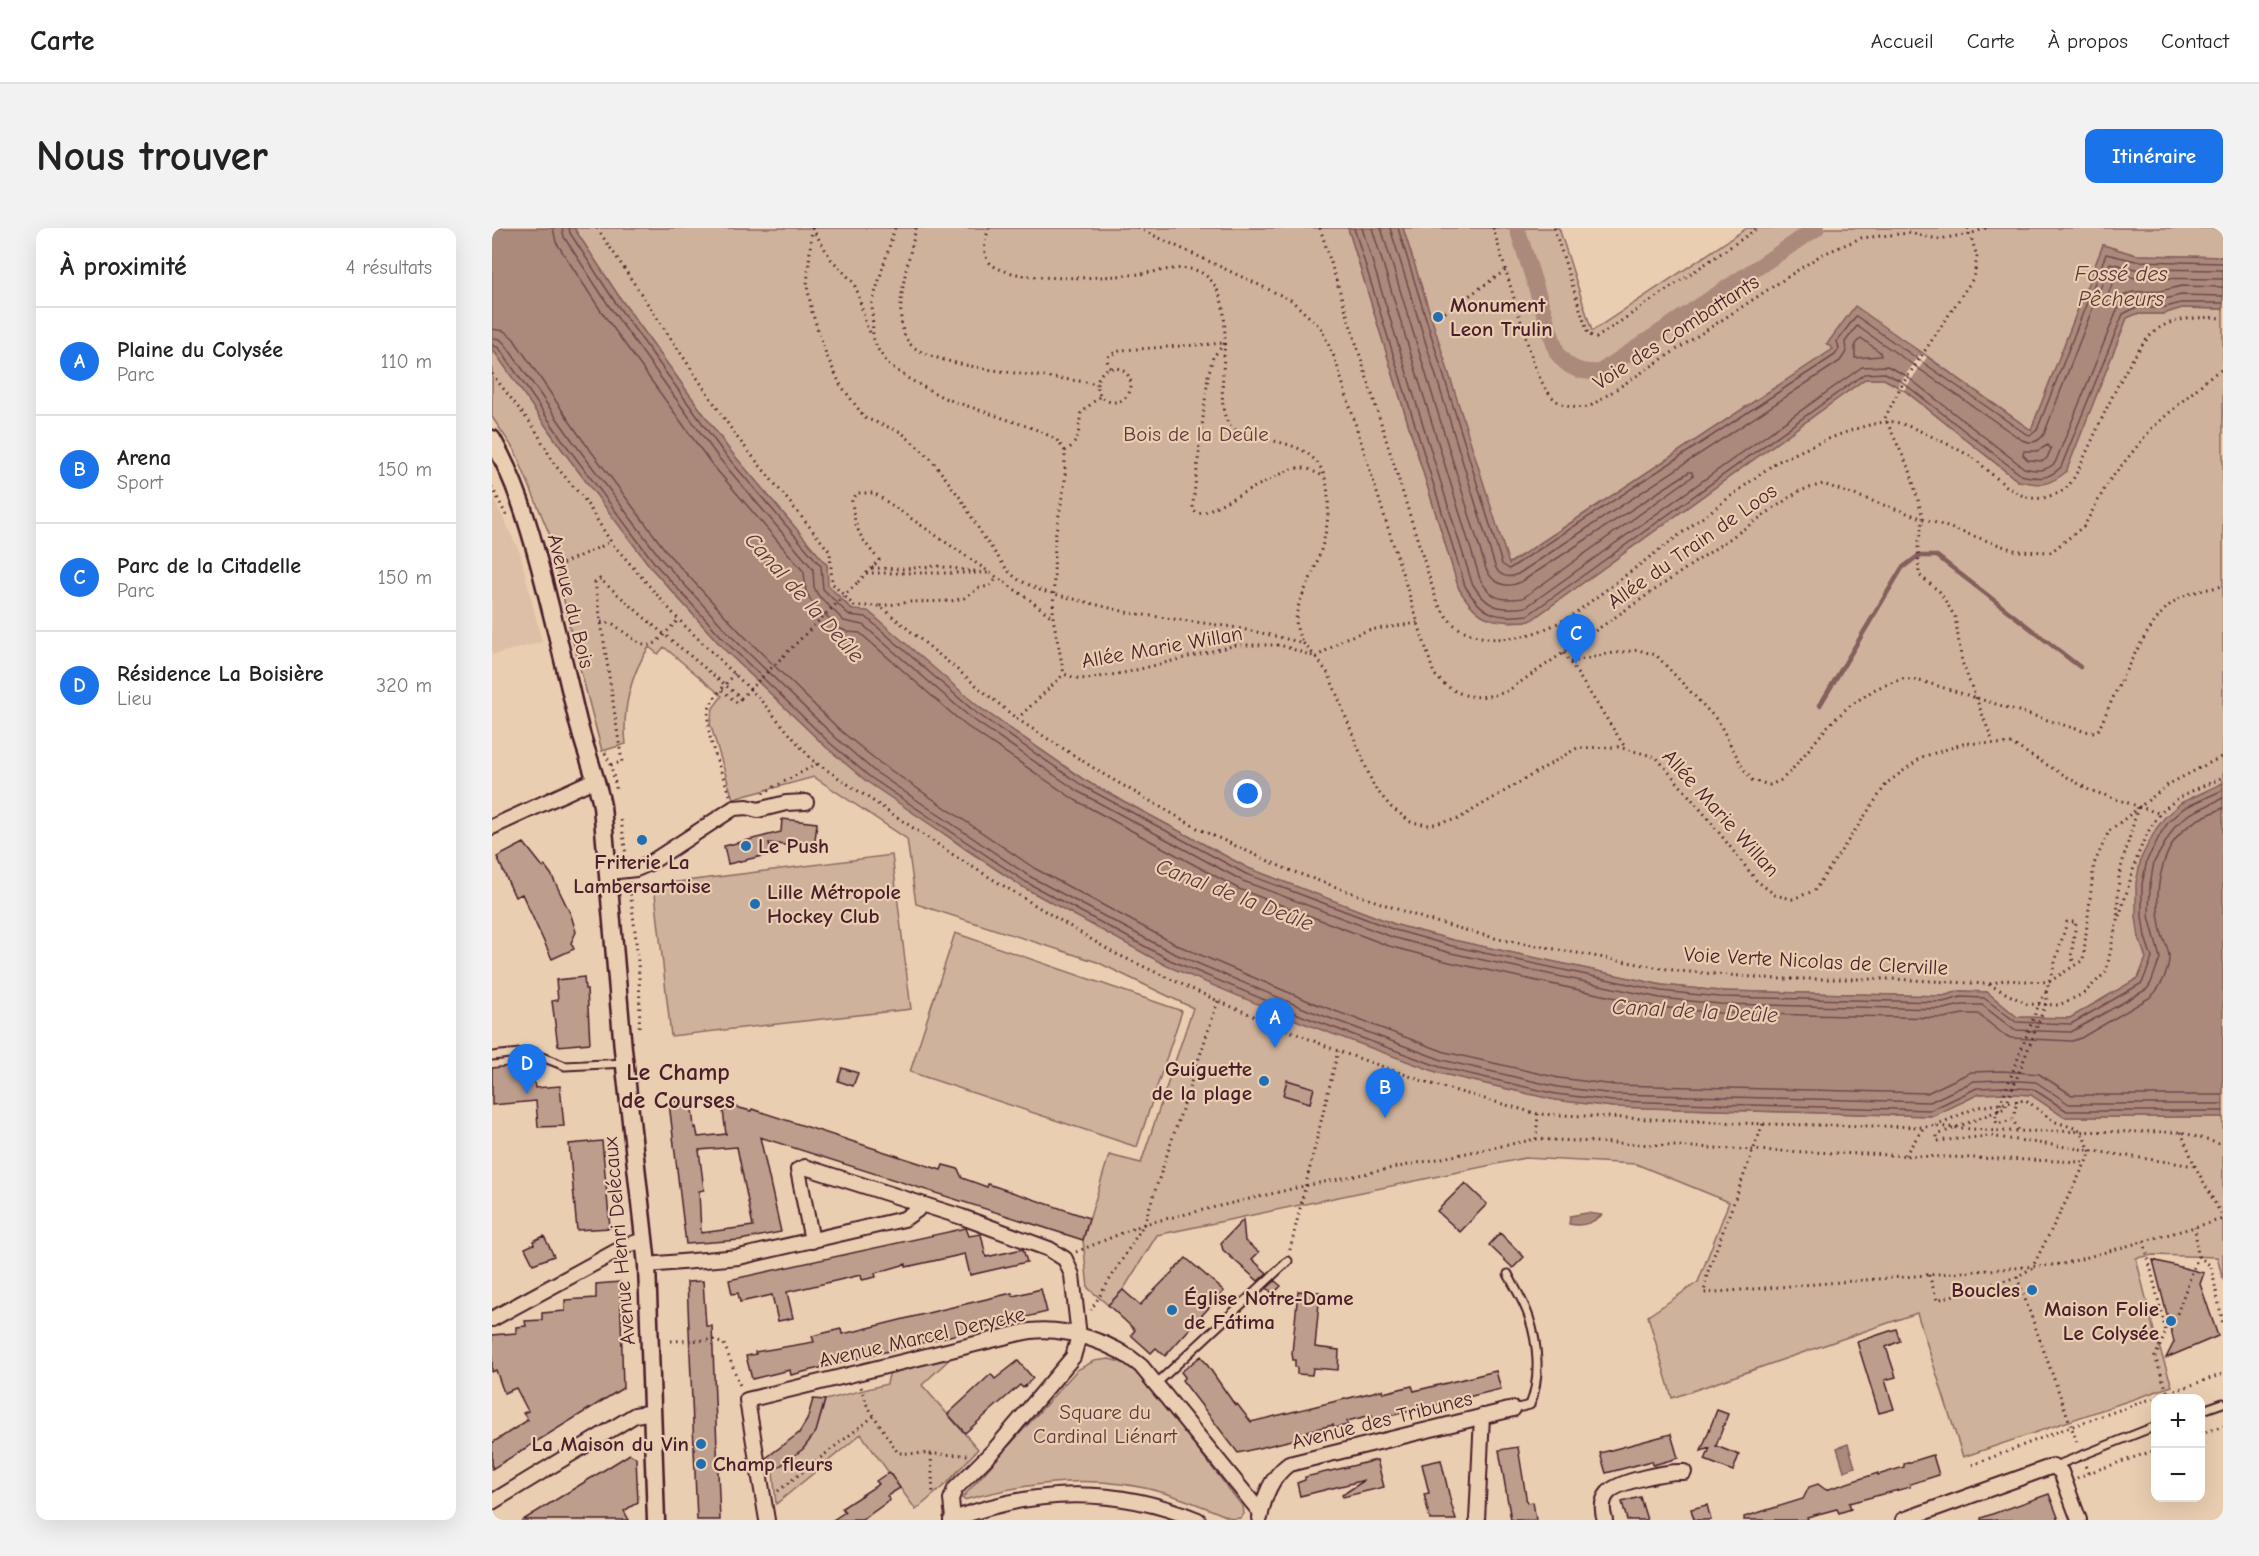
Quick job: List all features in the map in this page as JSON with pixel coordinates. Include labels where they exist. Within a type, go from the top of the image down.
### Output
[{"type":"street","name":"Avenue du Bois","points":[[492,439],[509,473],[527,522],[558,633],[579,726],[596,779]]},
{"type":"street","points":[[492,827],[596,779]]},
{"type":"street","name":"Avenue Henri Delécaux","points":[[596,779],[604,821],[625,1064],[647,1265],[654,1412],[656,1520]]},
{"type":"street","points":[[609,872],[628,870],[650,863],[734,808],[747,807],[758,810],[786,803],[806,802]]},
{"type":"street","points":[[813,1241],[798,1170],[802,1168],[810,1168],[920,1204],[1049,1249],[1065,1258],[1072,1275],[1079,1336],[1073,1357],[1068,1366],[953,1494],[952,1520],[1010,1502],[1074,1495],[1139,1501],[1198,1520]]},
{"type":"street","points":[[647,1265],[739,1257],[813,1241],[904,1220],[917,1210],[920,1204]]},
{"type":"street","points":[[492,1319],[628,1245],[644,1240]]},
{"type":"street","name":"Avenue Marcel Derycke","points":[[747,1400],[1031,1331],[1059,1332],[1079,1336],[1107,1344],[1142,1366],[1260,1516]]},
{"type":"street","points":[[747,1400],[767,1520]]},
{"type":"street","name":"Avenue des Tribunes","points":[[1260,1516],[1270,1485],[1282,1469],[1289,1464],[1513,1409]]},
{"type":"street","points":[[492,1502],[635,1415],[654,1412]]},
{"type":"street","points":[[1477,1520],[1482,1416]]},
{"type":"street","points":[[1904,1520],[2053,1466],[2061,1472],[2079,1520]]},
{"type":"street","points":[[1605,1520],[1602,1510],[1604,1500],[1610,1490],[1661,1472],[1684,1472]]},
{"type":"lane","points":[[492,1056],[529,1052],[565,1066],[625,1064]]},
{"type":"lane","points":[[1157,1383],[1288,1261]]},
{"type":"lane","points":[[1508,1274],[1529,1316],[1537,1356],[1535,1394],[1530,1405],[1513,1409]]},
{"type":"lane","points":[[2205,1409],[2223,1403]]},
{"type":"lane","points":[[2053,1466],[2151,1428]]},
{"type":"path","points":[[597,228],[736,436],[830,552],[832,583],[854,606],[958,599],[990,586],[997,578]]},
{"type":"path","points":[[1101,395],[1081,413],[1076,443],[1065,451],[1056,439],[1046,434],[944,398],[909,379],[888,364],[877,348],[866,325],[853,282],[831,259],[812,228],[807,285],[812,312],[826,354],[840,384],[865,418],[901,432],[931,459],[961,499],[983,536],[1008,571],[1027,585],[1130,614],[1232,627],[1303,644]]},
{"type":"path","points":[[873,337],[872,303],[895,228]]},
{"type":"path","points":[[916,228],[900,298],[900,315],[907,340],[919,352],[970,365],[1097,384]]},
{"type":"path","points":[[988,228],[985,243],[986,258],[993,266],[1006,273],[1073,278],[1110,277],[1191,269],[1202,273],[1217,290],[1224,314],[1223,401],[1225,417],[1230,425],[1246,434],[1290,444],[1316,460],[1327,478],[1328,519],[1313,573],[1301,596],[1295,625],[1303,644],[1316,657],[1346,638],[1369,630],[1418,623]]},
{"type":"path","name":"Allée du Train de Loos","points":[[1138,228],[1291,300],[1321,328],[1335,359],[1434,674],[1445,686],[1467,697],[1489,697],[1506,692],[1799,491],[1823,484],[2017,551],[2051,552],[2084,526],[2109,481],[2152,428],[2212,375],[2223,369]]},
{"type":"path","points":[[1320,228],[1437,602],[1449,620],[1461,630],[1477,636],[1502,638],[1531,634],[1554,626],[1574,614],[1775,463],[1811,445],[1873,424],[1896,422],[1911,427],[1970,456],[2009,489],[2027,496],[2044,498],[2066,489],[2078,470],[2132,360],[2145,340],[2161,327],[2185,320],[2223,318]]},
{"type":"path","name":"Voie des Combattants","points":[[1493,228],[1534,365],[1543,387],[1556,401],[1572,409],[1589,407],[1821,255],[1861,238],[1909,233],[1938,239],[1970,234],[1986,228]]},
{"type":"path","points":[[1554,228],[1588,334],[1596,338],[1758,228]]},
{"type":"path","points":[[1968,228],[1977,256],[1974,277],[1900,388],[1885,418],[1910,471],[1923,518],[1918,544],[1920,575],[1941,592],[1955,617],[1962,662],[1993,742]]},
{"type":"path","points":[[1440,316],[1506,270]]},
{"type":"path","points":[[1110,368],[1107,360],[1109,355],[1122,350],[1225,343]]},
{"type":"path","points":[[1225,343],[1213,357],[1208,376],[1193,509],[1197,514],[1203,513],[1293,468],[1315,471],[1327,478]]},
{"type":"path","points":[[1110,368],[1126,372],[1131,387],[1126,397],[1116,402],[1101,395],[1097,384],[1101,374],[1110,368]]},
{"type":"path","points":[[492,374],[535,429],[555,465],[584,499],[611,542],[679,620],[758,697],[812,760],[958,858],[1112,952],[1218,1001],[1338,1051],[1432,1084],[1538,1114],[1763,1124],[1935,1126],[2019,1131],[2181,1132],[2223,1145]]},
{"type":"path","name":"Allée Marie Willan","points":[[1065,451],[1065,481],[1055,537],[1053,593],[1053,618],[1064,674],[1088,679],[1236,645],[1280,645],[1316,657],[1329,675],[1374,787],[1391,807],[1411,822],[1429,825],[1458,819],[1577,748],[1618,747],[1656,757],[1756,880],[1776,895],[1792,899],[1814,891],[1887,783],[1922,757],[1966,743],[2012,744],[2088,790],[2161,814]]},
{"type":"path","points":[[722,690],[737,703],[879,560],[860,537],[852,501],[858,493],[874,493],[1053,618]]},
{"type":"path","points":[[557,566],[611,542]]},
{"type":"path","points":[[872,568],[904,569],[937,566],[990,573]]},
{"type":"path","points":[[866,573],[990,573]]},
{"type":"path","points":[[617,793],[611,765],[622,762],[594,582],[600,579],[741,698]]},
{"type":"path","points":[[1570,662],[1638,650],[1656,655],[1718,721],[1743,768],[1752,780],[1770,784],[1781,780],[1790,772],[1828,726],[1848,707],[1877,688],[1903,679],[1925,682],[2084,731],[2095,732],[2099,729],[2126,669],[2158,617],[2178,599],[2223,586]]},
{"type":"path","name":"Voie Verte Nicolas de Clerville","points":[[880,606],[1017,719],[1103,774],[1199,829],[1286,869],[1425,919],[1498,939],[1689,972],[1779,979],[1892,979],[1988,984],[2027,1004],[2059,1005],[2083,994],[2106,972],[2117,920],[2119,875],[2138,807]]},
{"type":"path","points":[[601,622],[613,624],[639,643],[648,645],[656,643],[679,620]]},
{"type":"path","points":[[1564,653],[1626,749]]},
{"type":"path","points":[[734,808],[711,745],[708,718],[711,705],[735,674]]},
{"type":"path","points":[[1017,719],[1064,674]]},
{"type":"path","points":[[1988,984],[2004,980],[2049,982],[2083,960],[2094,864],[2109,831],[2169,784],[2223,756]]},
{"type":"path","points":[[762,793],[818,764]]},
{"type":"path","points":[[2117,920],[2130,886],[2136,855],[2161,814],[2176,800],[2223,777]]},
{"type":"path","points":[[620,813],[638,952],[639,1029]]},
{"type":"path","points":[[2013,1120],[1997,1124],[1995,1118],[2040,1001],[2046,992],[2067,922],[2076,922],[2071,957],[2076,964]]},
{"type":"path","points":[[1077,1320],[1088,1314],[1144,1224],[1218,1001]]},
{"type":"path","points":[[1288,1261],[1304,1186],[1338,1051]]},
{"type":"path","points":[[2017,1100],[2013,1120],[2019,1131]]},
{"type":"path","points":[[1935,1126],[1978,1107],[2026,1100],[2053,1121],[2080,1130],[2091,1152]]},
{"type":"path","points":[[1998,1110],[1937,1135],[1937,1141],[1989,1136],[2195,1166]]},
{"type":"path","points":[[1536,1139],[1538,1114]]},
{"type":"path","points":[[1763,1124],[1707,1274],[1704,1293],[2063,1264],[2223,1218],[2195,1166],[2181,1132]]},
{"type":"path","points":[[1905,1155],[1924,1127]]},
{"type":"path","points":[[1065,1258],[1144,1224],[1304,1186],[1536,1139],[1753,1150],[2085,1162]]},
{"type":"path","points":[[1929,1275],[1937,1300],[2017,1277],[2032,1268],[2091,1152]]},
{"type":"path","points":[[2173,1324],[2198,1256],[2195,1227]]},
{"type":"path","points":[[2145,1241],[2166,1332],[2155,1357],[2168,1394],[2223,1374]]},
{"type":"path","points":[[2198,1256],[2211,1266],[2223,1324]]},
{"type":"path","points":[[2017,1277],[2088,1473]]},
{"type":"path","points":[[671,1341],[713,1340],[724,1344],[747,1400]]},
{"type":"path","points":[[858,1373],[861,1390],[874,1416],[898,1453],[988,1457]]},
{"type":"path","points":[[1972,1466],[2070,1427],[2151,1401]]},
{"type":"path","points":[[764,1501],[874,1416]]},
{"type":"path","points":[[2205,1432],[2223,1426]]},
{"type":"path","points":[[2064,1483],[2151,1452]]},
{"type":"path","points":[[931,1454],[933,1495]]},
{"type":"shaded area","points":[[492,495],[520,553],[542,642],[492,655]]},
{"type":"green space","name":"Bois de la Deûle","points":[[574,228],[1348,228],[1459,589],[1508,622],[1530,621],[1865,379],[1884,379],[1904,390],[2018,481],[2066,471],[2127,318],[2136,314],[2163,314],[2182,308],[2223,309],[2223,783],[2181,803],[2139,938],[2146,958],[2139,978],[2070,1018],[2017,1017],[1987,992],[1960,991],[1943,996],[1720,991],[1662,985],[1453,940],[1397,925],[1248,868],[1086,781],[979,707],[853,610],[827,585],[827,565],[728,448],[620,298]]},
{"type":"green space","points":[[1403,228],[1559,228],[1592,331],[1747,228],[2223,228],[2223,257],[2136,255],[2103,245],[2031,430],[1917,349],[1827,344],[1834,349],[1508,564]]},
{"type":"green space","points":[[492,348],[561,448],[652,569],[725,650],[826,747],[965,849],[1023,887],[1115,937],[1439,1073],[1556,1100],[1613,1107],[1933,1116],[1979,1094],[2003,1093],[2031,1095],[2064,1117],[2223,1117],[2223,1280],[2217,1257],[2153,1255],[2136,1258],[2154,1331],[2172,1386],[1963,1457],[1917,1313],[1672,1398],[1648,1316],[1698,1282],[1729,1202],[1636,1164],[1525,1158],[1157,1235],[1123,1290],[1108,1305],[1088,1288],[1083,1240],[1109,1155],[1141,1163],[1193,1008],[1097,962],[916,904],[907,839],[814,777],[733,799],[710,723],[713,708],[722,696],[664,647],[658,654],[649,647],[637,669],[629,694],[625,719],[626,744],[602,751],[571,634],[551,538],[515,451],[492,417]]},
{"type":"green space","points":[[892,855],[911,1009],[671,1036],[654,885]]},
{"type":"green space","points":[[955,933],[1182,1011],[1137,1147],[910,1072]]},
{"type":"green space","points":[[957,1352],[922,1385],[978,1449],[948,1482],[916,1510],[861,1434],[776,1504],[773,1471],[808,1442],[818,1424],[825,1400],[887,1384],[890,1370]]},
{"type":"green space","name":"Square du Cardinal Liénart","points":[[1109,1359],[1124,1363],[1140,1375],[1243,1507],[1244,1514],[1240,1518],[1233,1519],[1168,1494],[1117,1483],[1041,1484],[964,1500],[962,1498],[1077,1370],[1094,1361]]},
{"type":"water","name":"Canal de la Deûle","points":[[492,228],[574,228],[620,298],[728,448],[827,565],[828,585],[852,610],[868,611],[979,707],[1086,781],[1248,868],[1397,925],[1453,940],[1662,985],[1720,991],[1943,996],[1960,991],[1987,992],[2017,1017],[2070,1018],[2138,978],[2146,958],[2139,938],[2136,917],[2136,883],[2141,858],[2165,817],[2181,803],[2223,783],[2223,1117],[2064,1117],[2031,1095],[2003,1093],[1979,1094],[1933,1116],[1613,1107],[1555,1100],[1439,1073],[1303,1023],[1167,966],[1023,887],[866,781],[826,747],[725,650],[652,569],[561,448],[492,348]]},
{"type":"water","name":"Fossé des Pêcheurs","points":[[1348,228],[1403,228],[1509,564],[1833,349],[1827,344],[1855,306],[2031,430],[2103,245],[2136,255],[2223,257],[2223,309],[2182,308],[2163,314],[2136,314],[2127,318],[2066,472],[2054,480],[2044,484],[2018,481],[1904,390],[1884,379],[1865,379],[1530,621],[1506,621],[1488,618],[1481,614],[1459,589]]},
{"type":"water","points":[[1587,1213],[1602,1215],[1587,1224],[1569,1224],[1570,1216]]},
{"type":"water","points":[[1848,1444],[1855,1467],[1844,1471],[1837,1448]]},
{"type":"pier","points":[[1921,353],[1927,357],[1904,390],[1898,386]]},
{"type":"building","points":[[782,819],[817,823],[814,849],[769,843],[771,854],[728,864],[724,846],[781,832]]},
{"type":"building","points":[[524,843],[551,874],[571,915],[576,932],[571,943],[574,949],[552,959],[522,894],[515,897],[497,857]]},
{"type":"building","points":[[584,977],[585,989],[587,989],[590,1043],[558,1046],[552,1001],[558,1000],[556,980]]},
{"type":"building","points":[[510,1066],[510,1069],[532,1067],[535,1088],[560,1086],[564,1126],[538,1127],[536,1101],[492,1105],[492,1068]]},
{"type":"building","points":[[842,1068],[858,1073],[853,1086],[838,1081]]},
{"type":"building","points":[[1287,1080],[1314,1088],[1310,1103],[1283,1095]]},
{"type":"building","points":[[691,1098],[694,1128],[696,1127],[698,1137],[726,1134],[723,1110],[730,1110],[732,1106],[751,1111],[752,1109],[941,1170],[943,1165],[958,1169],[962,1178],[987,1187],[988,1184],[1089,1218],[1083,1240],[760,1137],[781,1232],[740,1240],[686,1244],[669,1103]],"holes":[[[737,1147],[753,1226],[701,1233],[699,1191],[704,1190],[699,1150]]]},
{"type":"building","points":[[602,1141],[610,1228],[577,1230],[569,1144]]},
{"type":"building","points":[[1465,1183],[1487,1204],[1460,1232],[1437,1211]]},
{"type":"building","points":[[1243,1220],[1245,1241],[1259,1252],[1252,1259],[1267,1273],[1258,1281],[1223,1250],[1221,1243]]},
{"type":"building","points":[[966,1228],[969,1236],[981,1234],[986,1257],[1023,1249],[1027,1262],[970,1275],[965,1254],[906,1267],[906,1264],[875,1273],[876,1277],[862,1280],[861,1275],[787,1292],[793,1318],[778,1321],[772,1295],[740,1302],[738,1293],[732,1294],[729,1280]]},
{"type":"building","points":[[1500,1233],[1524,1257],[1513,1268],[1489,1245]]},
{"type":"building","points":[[544,1236],[554,1256],[533,1264],[525,1248]]},
{"type":"building","name":"Église Notre-Dame de Fátima","points":[[1186,1258],[1224,1291],[1165,1356],[1156,1348],[1151,1353],[1131,1335],[1135,1330],[1108,1305],[1123,1290],[1140,1305]]},
{"type":"building","points":[[2153,1260],[2204,1273],[2200,1284],[2218,1336],[2166,1358],[2174,1342]]},
{"type":"building","points":[[703,1281],[706,1326],[712,1326],[720,1520],[697,1520],[687,1282]]},
{"type":"building","points":[[1275,1281],[1281,1286],[1273,1294],[1267,1288]]},
{"type":"building","points":[[620,1282],[623,1388],[492,1469],[492,1443],[528,1420],[523,1413],[528,1411],[516,1388],[504,1393],[496,1370],[492,1372],[492,1335],[516,1333],[516,1327],[526,1326],[525,1321],[542,1320],[542,1313],[565,1311],[565,1300],[596,1298],[596,1284]]},
{"type":"building","points":[[1041,1289],[1047,1312],[791,1375],[790,1370],[752,1379],[746,1356],[756,1354],[755,1352],[814,1342],[812,1336],[841,1329],[842,1334],[1012,1293],[1013,1296]]},
{"type":"building","points":[[1298,1291],[1320,1292],[1315,1347],[1339,1350],[1338,1370],[1313,1368],[1312,1375],[1297,1374],[1292,1353]]},
{"type":"building","points":[[1896,1329],[1900,1341],[1886,1347],[1896,1377],[1885,1380],[1894,1409],[1879,1413],[1857,1342]]},
{"type":"building","points":[[1201,1356],[1235,1405],[1237,1404],[1251,1422],[1382,1390],[1383,1393],[1412,1386],[1414,1391],[1496,1371],[1501,1389],[1373,1420],[1372,1415],[1347,1421],[1348,1425],[1334,1428],[1333,1425],[1307,1431],[1309,1436],[1238,1453],[1182,1380],[1185,1377],[1181,1372]]},
{"type":"building","points":[[1018,1361],[1033,1378],[1023,1388],[1020,1385],[965,1433],[948,1414],[991,1374],[995,1379]]},
{"type":"building","points":[[813,1399],[825,1400],[816,1432],[803,1449],[773,1471],[766,1458],[799,1433],[807,1420]]},
{"type":"building","points":[[1717,1410],[1728,1414],[1716,1446],[1739,1455],[1733,1471],[1705,1460],[1710,1448],[1701,1451]]},
{"type":"building","points":[[1671,1434],[1678,1458],[1653,1465],[1652,1461],[1606,1473],[1600,1453]]},
{"type":"building","points":[[1518,1447],[1527,1503],[1533,1502],[1536,1520],[1511,1520],[1499,1450]]},
{"type":"building","points":[[630,1454],[636,1458],[638,1502],[624,1511],[629,1520],[523,1520]]},
{"type":"building","points":[[1933,1455],[1939,1475],[1910,1484],[1910,1487],[1849,1503],[1851,1509],[1839,1513],[1837,1509],[1807,1517],[1808,1520],[1744,1520],[1744,1517],[1803,1499],[1809,1487],[1818,1484],[1826,1490],[1904,1467],[1904,1464]]},
{"type":"building","points":[[1377,1460],[1384,1487],[1343,1497],[1342,1495],[1365,1480],[1300,1496],[1297,1483],[1305,1480],[1305,1477]]},
{"type":"building","points":[[1441,1460],[1456,1520],[1430,1520],[1424,1494],[1429,1493],[1422,1464]]},
{"type":"building","points":[[889,1472],[900,1488],[887,1496],[890,1500],[862,1520],[833,1520],[845,1512],[842,1508],[879,1484],[876,1481]]},
{"type":"building","points":[[2049,1494],[2059,1520],[1981,1520],[1981,1518]]},
{"type":"building","points":[[1640,1497],[1647,1520],[1627,1520],[1622,1502]]},
{"type":"building","points":[[1707,1505],[1711,1520],[1694,1520],[1691,1509]]},
{"type":"waterway","points":[[1517,228],[1557,353],[1570,366],[1581,371],[1593,372],[1600,372],[1817,228]]},
{"type":"waterway","points":[[1820,705],[1902,568],[1918,556],[1937,556],[2080,667]]},
{"type":"place","name":"Monument Leon Trulin","points":[[1438,317]]},
{"type":"place","name":"Parc de la Citadelle","points":[[1576,664]]},
{"type":"place","name":"Friterie La Lambersartoise","points":[[642,840]]},
{"type":"place","name":"Le Push","points":[[746,846]]},
{"type":"place","name":"Lille Métropole Hockey Club","points":[[755,904]]},
{"type":"place","name":"Plaine du Colysée","points":[[1275,1048]]},
{"type":"place","name":"Guiguette de la plage","points":[[1264,1081]]},
{"type":"place","name":"Résidence La Boisière","points":[[527,1094]]},
{"type":"place","name":"Arena","points":[[1385,1118]]},
{"type":"place","name":"Boucles","points":[[2032,1290]]},
{"type":"place","name":"Église Notre-Dame de Fátima","points":[[1172,1310]]},
{"type":"place","name":"Maison Folie Le Colysée","points":[[2171,1321]]},
{"type":"place","name":"La Maison du Vin","points":[[701,1444]]},
{"type":"place","name":"Champ fleurs","points":[[701,1464]]},
{"type":"district","name":"Le Champ de Courses","points":[[678,1086]]}]
